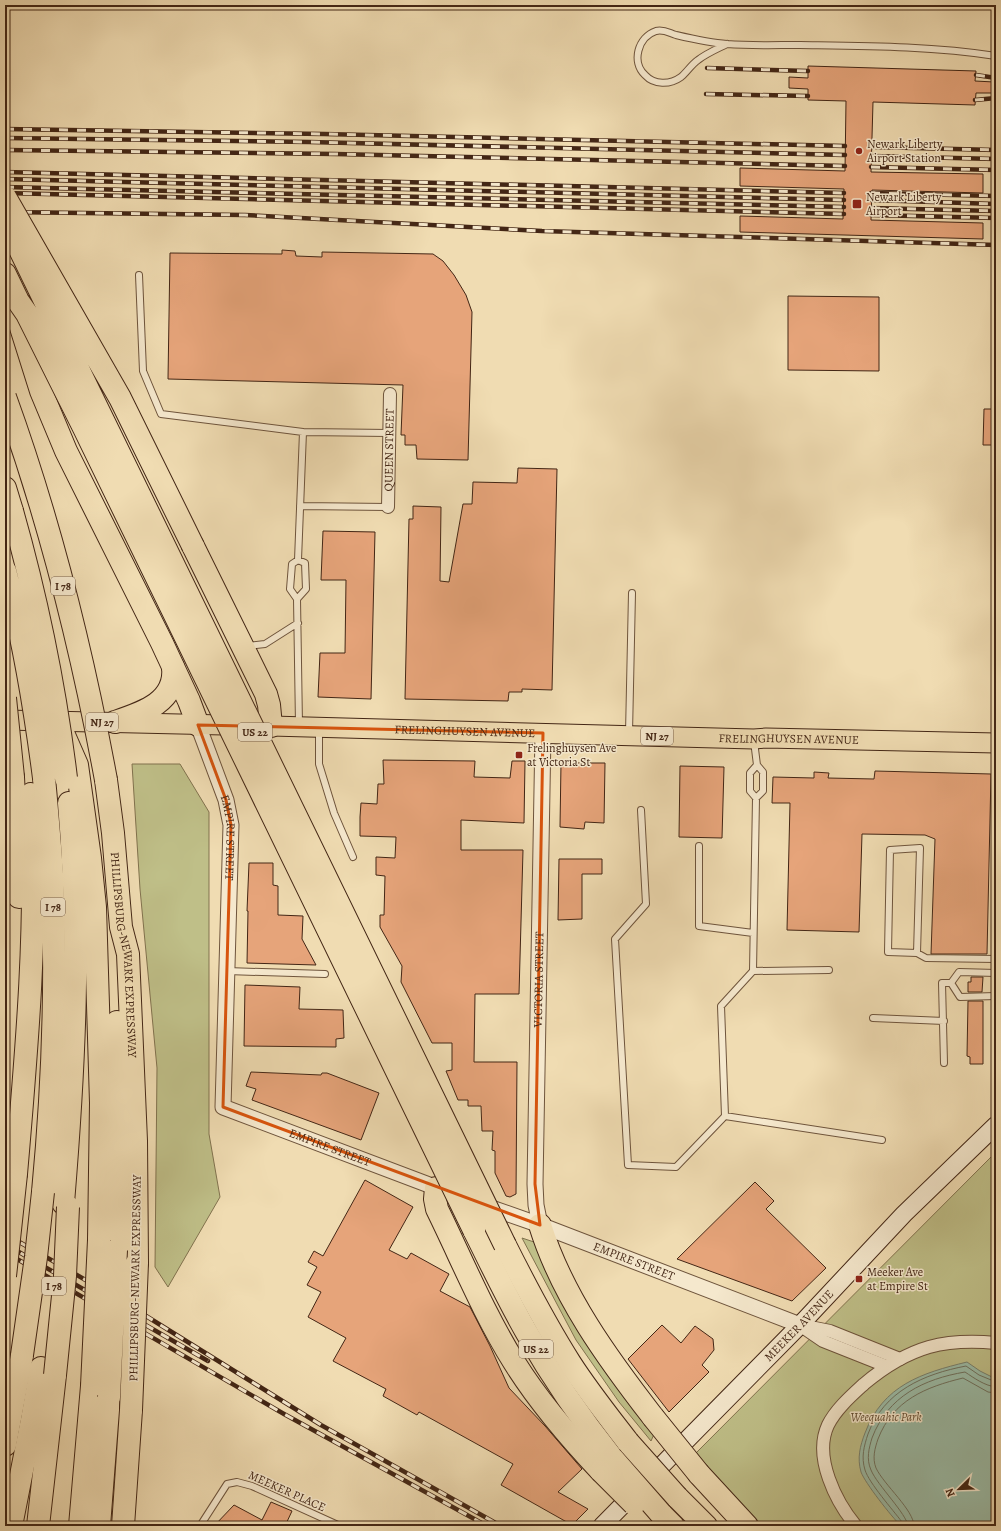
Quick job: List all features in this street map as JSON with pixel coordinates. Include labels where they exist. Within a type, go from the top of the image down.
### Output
[{"type":"highway","points":[[5,197],[120,398],[266,694],[269,705],[271,726]]},
{"type":"highway","name":"US 22","points":[[5,219],[505,1245],[533,1299],[561,1349],[598,1403],[628,1442],[677,1498],[706,1526]]},
{"type":"highway","name":"US 22","points":[[5,274],[18,301],[27,314],[73,407],[474,1230],[539,1354],[580,1415],[607,1465]]},
{"type":"highway","points":[[18,301],[18,318],[36,377],[52,420],[162,643],[190,703],[198,724]]},
{"type":"highway","name":"PHILLIPSBURG-NEWARK EXPRESSWAY","points":[[5,396],[34,482],[64,590],[88,690],[106,780],[113,833],[121,927],[116,953],[118,1099],[137,1189],[137,1263],[131,1410],[123,1526]]},
{"type":"highway","name":"I 78","points":[[5,488],[27,563],[43,632],[60,725],[72,778],[74,892],[64,1035],[50,1113],[36,1257],[22,1355],[5,1445]]},
{"type":"highway","name":"I 78","points":[[5,571],[21,637],[30,684],[29,777],[52,873],[54,913],[71,1109],[66,1205],[55,1275],[48,1371],[32,1420],[11,1526]]},
{"type":"highway","points":[[5,594],[27,736],[34,865],[33,923],[27,1042],[15,1120],[5,1276]]},
{"type":"highway","points":[[115,722],[147,710],[164,697],[172,686],[174,674],[173,667]]},
{"type":"highway","points":[[5,698],[29,777],[17,843],[19,911],[16,1000],[15,1120]]},
{"type":"highway","points":[[72,778],[116,1025],[118,1099],[107,1245],[101,1392],[99,1526]]},
{"type":"highway","points":[[436,1188],[434,1199],[437,1209],[509,1354],[547,1410],[566,1434],[607,1465],[660,1522]]},
{"type":"highway","points":[[540,1225],[554,1264],[569,1293],[608,1355],[652,1417],[699,1474],[747,1526]]},
{"type":"highway","points":[[38,1526],[48,1371]]},
{"type":"highway","points":[[80,1526],[101,1392]]},
{"type":"main road","name":"FRELINGHUYSEN AVENUE","points":[[5,720],[299,726],[754,739],[996,743]]},
{"type":"main road","name":"MEEKER AVENUE","points":[[602,1526],[800,1325],[904,1214],[996,1125]]},
{"type":"street","name":"QUEEN STREET","points":[[388,507],[390,394]]},
{"type":"street","name":"EMPIRE STREET","points":[[198,724],[226,800],[230,817],[223,1107],[436,1188],[540,1225],[800,1325]]},
{"type":"street","name":"VICTORIA STREET","points":[[540,1225],[534,1184],[543,733]]},
{"type":"street","points":[[800,1325],[830,1331],[900,1359]]},
{"type":"street","points":[[800,1325],[822,1341],[886,1366]]},
{"type":"street","points":[[856,1526],[846,1514],[835,1494],[823,1456],[824,1440],[828,1426],[835,1415],[852,1395],[886,1366],[900,1359],[930,1347],[975,1341],[996,1343]]},
{"type":"lane","points":[[727,44],[705,55],[680,77],[669,82],[659,83],[650,80],[644,75],[638,66],[637,56],[640,44],[655,31],[664,30],[674,34],[727,44],[904,47],[968,52],[996,56]]},
{"type":"lane","points":[[139,275],[143,372],[162,414],[303,432],[389,433]]},
{"type":"lane","points":[[298,560],[303,432]]},
{"type":"lane","points":[[300,506],[388,507]]},
{"type":"lane","points":[[297,599],[306,589],[305,563],[298,560]]},
{"type":"lane","points":[[298,560],[292,564],[290,589],[297,599],[299,726]]},
{"type":"lane","points":[[629,735],[632,593]]},
{"type":"lane","points":[[243,647],[265,644],[298,623]]},
{"type":"lane","points":[[319,727],[319,764],[334,813],[353,857]]},
{"type":"lane","points":[[754,739],[757,765],[763,772],[763,791],[756,798]]},
{"type":"lane","points":[[641,810],[646,904],[615,939],[628,1165],[676,1166],[725,1116],[721,1006],[753,971],[756,798],[750,791],[750,773],[757,765]]},
{"type":"lane","points":[[699,846],[699,926],[754,933]]},
{"type":"lane","points":[[917,952],[920,848],[890,850],[888,952],[917,952],[926,958],[996,959]]},
{"type":"lane","points":[[753,971],[829,970]]},
{"type":"lane","points":[[227,971],[325,974]]},
{"type":"lane","points":[[951,983],[959,972],[996,973]]},
{"type":"lane","points":[[944,1062],[942,983],[951,983]]},
{"type":"lane","points":[[951,983],[960,997],[996,996]]},
{"type":"lane","points":[[873,1018],[944,1021]]},
{"type":"lane","points":[[725,1116],[882,1140]]},
{"type":"lane","name":"MEEKER PLACE","points":[[200,1526],[227,1484],[237,1482],[252,1486],[279,1497],[340,1526]]},
{"type":"highlighted area","points":[[198,725],[543,733],[535,1184],[540,1225],[223,1107],[231,825],[226,800]]},
{"type":"green space","points":[[132,764],[180,764],[209,812],[209,1134],[220,1197],[168,1287],[155,1267],[157,1068],[140,889]]},
{"type":"green space","name":"Weequahic Park","points":[[996,1152],[996,1526],[756,1526],[694,1455]]},
{"type":"green space","points":[[522,1238],[537,1243],[655,1432],[651,1441],[619,1402],[576,1340]]},
{"type":"water","points":[[967,1362],[996,1379],[996,1526],[901,1526],[879,1499],[861,1472],[859,1462],[860,1452],[865,1433],[882,1403],[893,1392],[920,1377],[950,1366]]},
{"type":"building","name":"Newark Liberty Airport Station","points":[[808,66],[976,71],[975,81],[994,82],[994,93],[976,93],[975,105],[873,102],[871,172],[983,174],[983,193],[872,190],[871,220],[983,223],[983,239],[740,232],[740,216],[843,219],[844,189],[740,186],[740,168],[845,171],[846,101],[808,100],[808,89],[789,88],[789,77],[808,78]]},
{"type":"building","points":[[282,250],[295,251],[296,256],[322,257],[322,252],[433,254],[443,261],[454,275],[466,295],[472,312],[468,460],[417,459],[416,445],[405,445],[405,435],[401,435],[403,385],[168,379],[170,253],[282,254]]},
{"type":"building","points":[[788,296],[879,297],[879,371],[788,370]]},
{"type":"building","points":[[984,409],[996,409],[996,445],[983,445]]},
{"type":"building","points":[[518,468],[557,469],[552,690],[522,689],[522,692],[509,692],[508,701],[405,699],[409,519],[413,519],[413,506],[441,507],[440,581],[449,582],[463,504],[472,504],[473,482],[517,483]]},
{"type":"building","points":[[323,531],[375,532],[371,699],[318,697],[320,653],[345,653],[346,580],[321,580]]},
{"type":"building","points":[[383,760],[475,761],[474,777],[510,778],[512,761],[525,761],[524,823],[461,820],[461,850],[523,850],[519,994],[475,994],[474,1062],[517,1062],[516,1194],[510,1197],[506,1196],[495,1173],[495,1151],[492,1150],[493,1131],[482,1131],[481,1106],[468,1106],[468,1100],[458,1100],[446,1071],[452,1070],[452,1043],[432,1043],[401,982],[402,966],[380,927],[380,915],[384,915],[385,876],[376,875],[376,857],[395,858],[396,837],[360,836],[360,817],[361,803],[377,804],[378,784],[384,784]]},
{"type":"building","points":[[561,763],[605,763],[604,823],[585,822],[584,829],[560,827]]},
{"type":"building","points":[[680,766],[724,767],[722,838],[679,837]]},
{"type":"building","points":[[875,771],[991,774],[987,954],[931,954],[935,839],[925,835],[862,834],[859,932],[787,930],[790,803],[772,803],[773,777],[814,778],[814,772],[829,773],[828,778],[874,779]]},
{"type":"building","points":[[559,859],[602,859],[602,874],[582,874],[582,919],[558,920]]},
{"type":"building","points":[[249,863],[273,863],[273,885],[278,886],[278,915],[303,916],[302,939],[316,965],[247,963]]},
{"type":"building","points":[[971,977],[983,977],[982,992],[968,992],[968,982],[971,982]]},
{"type":"building","points":[[245,985],[300,987],[299,1009],[343,1010],[344,1038],[336,1039],[336,1047],[244,1046]]},
{"type":"building","points":[[968,1001],[983,1001],[983,1064],[970,1064],[970,1057],[967,1056]]},
{"type":"building","points":[[251,1072],[321,1075],[322,1073],[327,1073],[379,1093],[361,1140],[252,1100],[256,1089],[246,1086]]},
{"type":"building","points":[[365,1180],[413,1207],[389,1250],[407,1259],[411,1253],[449,1274],[440,1291],[470,1307],[509,1388],[545,1426],[582,1469],[558,1492],[588,1509],[572,1525],[501,1485],[513,1464],[419,1412],[417,1415],[383,1396],[386,1389],[333,1361],[346,1338],[308,1317],[321,1292],[307,1285],[317,1267],[308,1262],[314,1251],[323,1256]]},
{"type":"building","points":[[755,1182],[774,1201],[766,1209],[826,1268],[792,1301],[677,1259]]},
{"type":"building","points":[[662,1325],[681,1343],[695,1326],[713,1339],[714,1350],[702,1365],[709,1372],[669,1412],[628,1359]]},
{"type":"building","points":[[271,1502],[292,1511],[285,1526],[214,1526],[234,1505],[262,1520]]},
{"type":"railway","points":[[707,68],[808,71]]},
{"type":"railway","points":[[976,75],[996,78]]},
{"type":"railway","points":[[706,94],[808,96]]},
{"type":"railway","points":[[975,100],[996,98]]},
{"type":"railway","points":[[5,129],[324,134],[845,146]]},
{"type":"railway","points":[[5,138],[309,142],[845,155]]},
{"type":"railway","points":[[872,147],[996,150]]},
{"type":"railway","points":[[5,150],[335,154],[845,166]]},
{"type":"railway","points":[[872,156],[996,159]]},
{"type":"railway","points":[[871,167],[996,170]]},
{"type":"railway","points":[[5,172],[844,193]]},
{"type":"railway","points":[[5,179],[844,200]]},
{"type":"railway","points":[[5,187],[844,207]]},
{"type":"railway","points":[[5,193],[844,214]]},
{"type":"railway","points":[[871,193],[996,196]]},
{"type":"railway","points":[[871,200],[996,204]]},
{"type":"railway","points":[[871,208],[996,211]]},
{"type":"railway","points":[[5,212],[245,215],[542,231],[996,245]]},
{"type":"railway","points":[[871,215],[996,218]]},
{"type":"railway","points":[[5,1234],[130,1306],[321,1425],[501,1526]]},
{"type":"railway","points":[[5,1244],[208,1361]]},
{"type":"railway","points":[[5,1252],[284,1414],[487,1526]]},
{"type":"place","name":"Newark Liberty Airport Station","points":[[859,151]]},
{"type":"place","name":"Newark Liberty Airport","points":[[857,204]]},
{"type":"place","name":"Frelinghuysen Ave at Victoria St","points":[[519,755]]},
{"type":"place","name":"Meeker Ave at Empire St","points":[[859,1279]]}]
